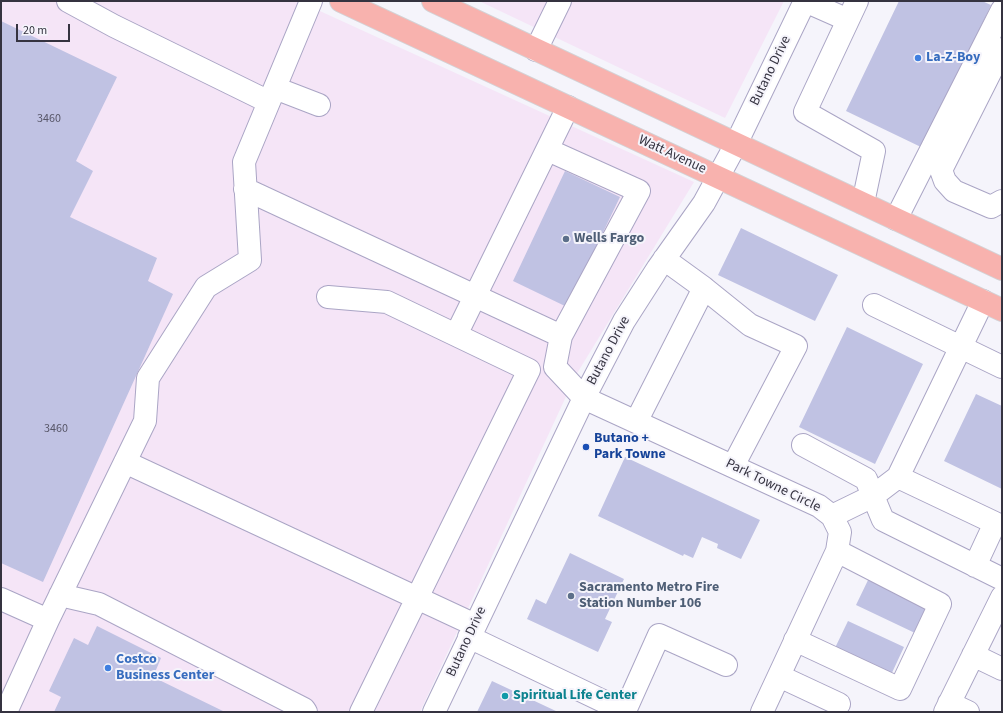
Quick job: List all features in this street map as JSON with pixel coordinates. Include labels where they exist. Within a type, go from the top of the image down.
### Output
[{"type":"main road","name":"Watt Avenue","points":[[341,1],[993,305]]},
{"type":"main road","points":[[433,1],[1002,269]]},
{"type":"street","points":[[68,1],[114,26],[272,95],[320,105]]},
{"type":"street","points":[[6,712],[48,620],[145,421],[148,378],[206,287],[250,260],[244,162],[311,1]]},
{"type":"street","points":[[536,50],[560,1]]},
{"type":"street","points":[[805,1],[848,20]]},
{"type":"street","name":"Butano Drive","points":[[434,712],[584,398],[624,321],[704,203],[719,177],[805,1]]},
{"type":"street","points":[[857,1],[805,112],[874,151],[862,203]]},
{"type":"street","points":[[896,219],[1002,10]]},
{"type":"street","points":[[999,59],[941,170],[945,181],[954,191],[991,207],[1002,201]]},
{"type":"street","points":[[459,330],[568,107]]},
{"type":"street","points":[[548,150],[639,191],[561,336],[554,367]]},
{"type":"street","points":[[246,189],[561,336]]},
{"type":"street","points":[[664,260],[704,288],[750,324],[796,346],[732,466]]},
{"type":"street","points":[[636,422],[704,288]]},
{"type":"street","points":[[328,297],[387,302],[554,367],[584,398]]},
{"type":"street","points":[[874,305],[1002,367]]},
{"type":"street","points":[[832,516],[873,496],[898,477],[961,347],[993,305]]},
{"type":"street","points":[[361,712],[529,370],[459,330]]},
{"type":"street","name":"Park Towne Circle","points":[[584,398],[819,506],[832,516],[840,532],[837,551],[762,712]]},
{"type":"street","points":[[803,445],[866,479],[883,520],[1002,579]]},
{"type":"street","points":[[125,462],[417,598],[472,631],[626,712],[659,635],[726,665]]},
{"type":"street","points":[[898,477],[995,524],[975,566]]},
{"type":"street","points":[[795,640],[900,689],[937,611],[940,604],[837,551]]},
{"type":"street","points":[[60,595],[99,604],[304,709],[306,712]]},
{"type":"street","points":[[954,709],[973,655],[1002,597]]},
{"type":"street","points":[[1,598],[48,620]]},
{"type":"street","points":[[973,655],[1002,669]]},
{"type":"street","points":[[779,676],[839,704]]},
{"type":"shaded area","points":[[1,1],[298,1],[694,182],[576,375],[420,712],[1,712]]},
{"type":"shaded area","points":[[479,1],[784,1],[725,118]]},
{"type":"building","name":"La-Z-Boy","points":[[899,1],[982,1],[991,5],[923,148],[846,111]]},
{"type":"building","points":[[1,21],[117,77],[76,161],[93,171],[70,217],[157,258],[148,281],[173,294],[43,582],[1,563]]},
{"type":"building","name":"Wells Fargo","points":[[565,171],[620,197],[567,307],[513,281]]},
{"type":"building","points":[[741,228],[838,275],[815,321],[718,275]]},
{"type":"building","points":[[847,327],[923,364],[875,464],[799,427]]},
{"type":"building","points":[[976,394],[1002,406],[1002,489],[944,461]]},
{"type":"building","points":[[625,457],[760,520],[741,559],[717,548],[718,544],[702,537],[693,558],[684,554],[683,556],[598,516]]},
{"type":"building","points":[[570,553],[624,579],[605,619],[612,622],[598,652],[527,619],[536,599],[546,604]]},
{"type":"building","points":[[870,576],[929,603],[915,633],[856,605]]},
{"type":"building","points":[[848,621],[904,647],[890,677],[834,650]]},
{"type":"building","name":"Costco Business Center","points":[[97,626],[161,658],[153,677],[225,712],[54,712],[61,697],[49,691],[74,638],[88,645]]},
{"type":"building","name":"Spiritual Life Center","points":[[492,681],[558,712],[477,712]]},
{"type":"place","name":"La-Z-Boy","points":[[918,58]]},
{"type":"place","name":"Wells Fargo","points":[[566,239]]},
{"type":"place","name":"Butano + Park Towne","points":[[586,447]]},
{"type":"place","name":"Sacramento Metro Fire Station Number 106","points":[[571,596]]},
{"type":"place","name":"Costco Business Center","points":[[108,668]]},
{"type":"place","name":"Spiritual Life Center","points":[[505,696]]}]
